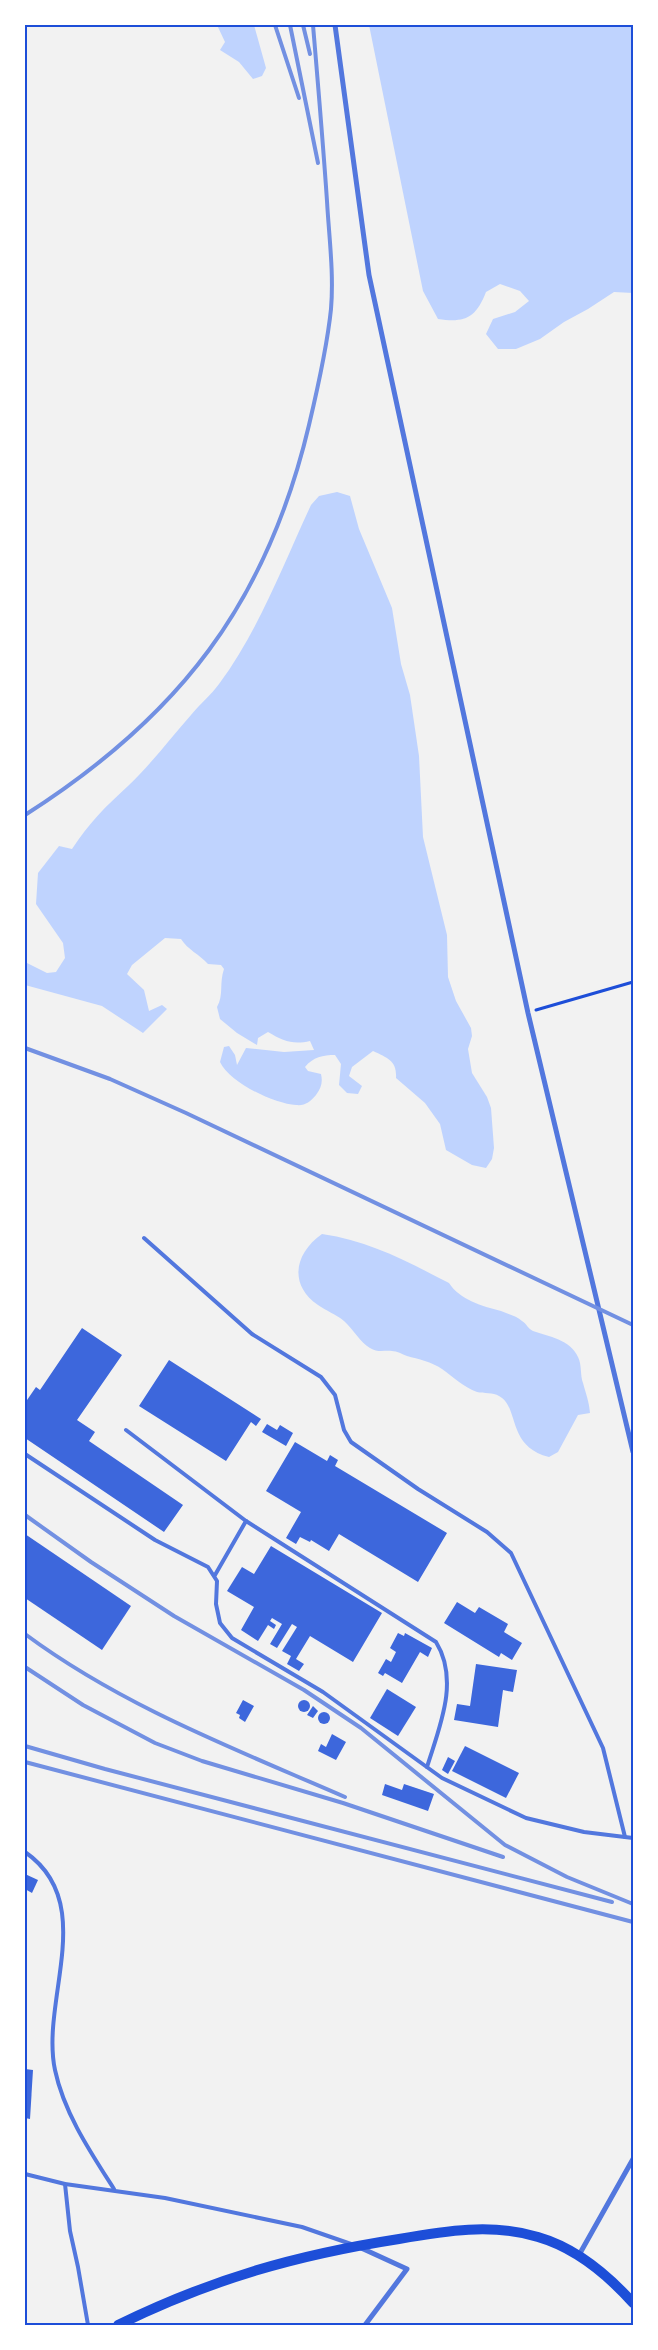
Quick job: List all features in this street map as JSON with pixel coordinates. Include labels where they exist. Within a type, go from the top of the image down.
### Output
[{"type":"main road","points":[[118,2325],[180,2296],[239,2274],[310,2254],[438,2232],[505,2231],[538,2236],[560,2244],[579,2255],[618,2286],[633,2303]]},
{"type":"street","points":[[335,25],[369,275],[528,1013],[633,1452]]},
{"type":"street","points":[[579,2255],[633,2159]]},
{"type":"street","points":[[355,2246],[407,2269],[365,2325]]},
{"type":"lane","points":[[144,1238],[252,1334],[321,1377],[335,1395],[344,1430],[351,1442],[418,1489],[487,1532],[511,1553],[600,1742],[607,1762],[624,1837]]},
{"type":"lane","points":[[126,1430],[246,1521],[436,1642],[444,1658],[447,1689],[445,1709],[428,1768]]},
{"type":"lane","points":[[25,1454],[156,1540],[208,1566],[214,1575],[218,1589],[217,1614],[224,1630],[232,1638],[323,1692],[442,1778],[526,1818],[584,1832],[633,1838]]},
{"type":"lane","points":[[214,1575],[246,1521]]},
{"type":"lane","points":[[25,1852],[47,1872],[55,1884],[62,1902],[62,1945],[52,2051],[61,2093],[78,2128],[114,2190]]},
{"type":"lane","points":[[25,2174],[65,2184],[114,2190],[302,2227],[355,2246]]},
{"type":"lane","points":[[65,2184],[70,2231],[88,2325]]},
{"type":"path","points":[[528,1013],[633,982]]},
{"type":"water","points":[[217,25],[254,25],[266,68],[262,76],[253,79],[239,62],[220,50],[225,42]]},
{"type":"water","points":[[369,25],[633,25],[633,293],[614,292],[540,339],[516,349],[498,349],[486,334],[493,319],[515,312],[529,301],[520,291],[500,284],[486,292],[478,308],[468,317],[455,320],[438,319],[423,291]]},
{"type":"water","points":[[337,492],[350,496],[359,529],[392,608],[401,664],[410,695],[419,756],[423,837],[447,935],[448,977],[456,1001],[471,1028],[472,1036],[468,1049],[472,1073],[487,1097],[491,1108],[494,1148],[492,1159],[486,1168],[472,1165],[446,1150],[440,1124],[425,1103],[396,1078],[395,1068],[391,1061],[373,1051],[352,1067],[349,1076],[362,1086],[358,1094],[347,1093],[339,1085],[341,1064],[335,1055],[322,1056],[311,1061],[305,1067],[308,1071],[321,1074],[322,1080],[314,1097],[302,1105],[276,1101],[242,1084],[225,1070],[220,1062],[224,1047],[229,1046],[235,1055],[237,1065],[246,1048],[284,1052],[314,1050],[310,1041],[298,1043],[288,1041],[268,1032],[258,1038],[257,1045],[237,1033],[220,1019],[217,1007],[224,969],[221,965],[208,964],[181,939],[165,938],[132,965],[127,974],[144,990],[149,1011],[162,1005],[167,1009],[143,1033],[102,1006],[25,985],[25,962],[47,973],[56,972],[65,958],[63,943],[36,904],[38,873],[59,846],[72,849],[98,815],[145,769],[216,688],[246,642],[258,619],[311,505],[319,496]]},
{"type":"water","points":[[322,1234],[372,1247],[403,1260],[449,1283],[465,1298],[515,1316],[531,1330],[570,1346],[579,1360],[590,1413],[578,1415],[558,1452],[549,1457],[535,1452],[526,1444],[520,1436],[510,1409],[499,1396],[472,1390],[442,1369],[429,1363],[396,1351],[378,1351],[370,1348],[344,1321],[318,1305],[308,1297],[302,1288],[299,1278],[301,1259],[306,1250]]},
{"type":"building","points":[[82,1328],[122,1355],[77,1420],[95,1432],[89,1441],[183,1505],[164,1532],[25,1438],[25,1403],[36,1387],[40,1390]]},
{"type":"building","points":[[169,1360],[261,1419],[256,1426],[251,1422],[226,1461],[139,1406]]},
{"type":"building","points":[[267,1424],[277,1430],[280,1425],[293,1433],[286,1446],[262,1432]]},
{"type":"building","points":[[295,1442],[327,1461],[330,1455],[338,1460],[335,1466],[447,1533],[418,1582],[339,1534],[329,1551],[311,1540],[310,1542],[300,1537],[296,1544],[286,1538],[301,1512],[266,1491]]},
{"type":"building","points":[[25,1534],[131,1606],[102,1650],[25,1598]]},
{"type":"building","points":[[271,1546],[382,1613],[353,1662],[310,1636],[296,1659],[304,1664],[299,1671],[287,1664],[291,1656],[282,1651],[297,1627],[292,1624],[277,1648],[270,1644],[282,1624],[272,1618],[270,1621],[276,1625],[274,1629],[268,1625],[258,1641],[241,1630],[254,1607],[227,1591],[242,1567],[254,1574]]},
{"type":"building","points":[[457,1602],[475,1613],[479,1607],[508,1624],[504,1632],[522,1643],[512,1660],[501,1653],[499,1657],[444,1623]]},
{"type":"building","points":[[398,1633],[404,1636],[405,1633],[432,1648],[428,1657],[420,1652],[402,1683],[385,1673],[383,1676],[378,1673],[386,1659],[391,1662],[396,1652],[390,1648]]},
{"type":"building","points":[[476,1664],[517,1670],[513,1692],[503,1690],[498,1727],[454,1720],[457,1704],[470,1706]]},
{"type":"building","points":[[387,1689],[416,1707],[398,1736],[370,1718]]},
{"type":"building","points":[[243,1700],[254,1706],[245,1722],[236,1713]]},
{"type":"building","points":[[304,1700],[310,1706],[304,1712],[298,1706]]},
{"type":"building","points":[[313,1706],[318,1711],[313,1718],[307,1715]]},
{"type":"building","points":[[324,1712],[330,1718],[324,1724],[318,1718]]},
{"type":"building","points":[[332,1734],[346,1742],[336,1760],[318,1751],[321,1744],[326,1747]]},
{"type":"building","points":[[465,1746],[519,1773],[506,1798],[452,1771]]},
{"type":"building","points":[[448,1757],[455,1761],[448,1774],[442,1770]]},
{"type":"building","points":[[385,1784],[402,1790],[404,1784],[434,1794],[428,1811],[382,1795]]},
{"type":"building","points":[[25,1874],[38,1880],[32,1893],[25,1889]]},
{"type":"building","points":[[25,2069],[33,2070],[30,2119],[25,2118]]},
{"type":"railway","points":[[275,25],[299,98]]},
{"type":"railway","points":[[290,25],[318,163]]},
{"type":"railway","points":[[303,25],[310,54]]},
{"type":"railway","points":[[25,815],[80,777],[128,738],[171,695],[209,650],[241,601],[269,547],[291,489],[319,382],[332,296],[331,255],[313,25]]},
{"type":"railway","points":[[25,1048],[110,1079],[186,1113],[633,1325]]},
{"type":"railway","points":[[25,1515],[91,1562],[174,1616],[304,1690],[361,1728],[505,1845],[567,1877],[633,1904]]},
{"type":"railway","points":[[25,1634],[62,1660],[140,1705],[180,1725],[345,1797]]},
{"type":"railway","points":[[25,1667],[83,1705],[155,1743],[202,1761],[343,1803],[503,1857]]},
{"type":"railway","points":[[25,1746],[105,1769],[612,1902]]},
{"type":"railway","points":[[25,1762],[633,1922]]}]
